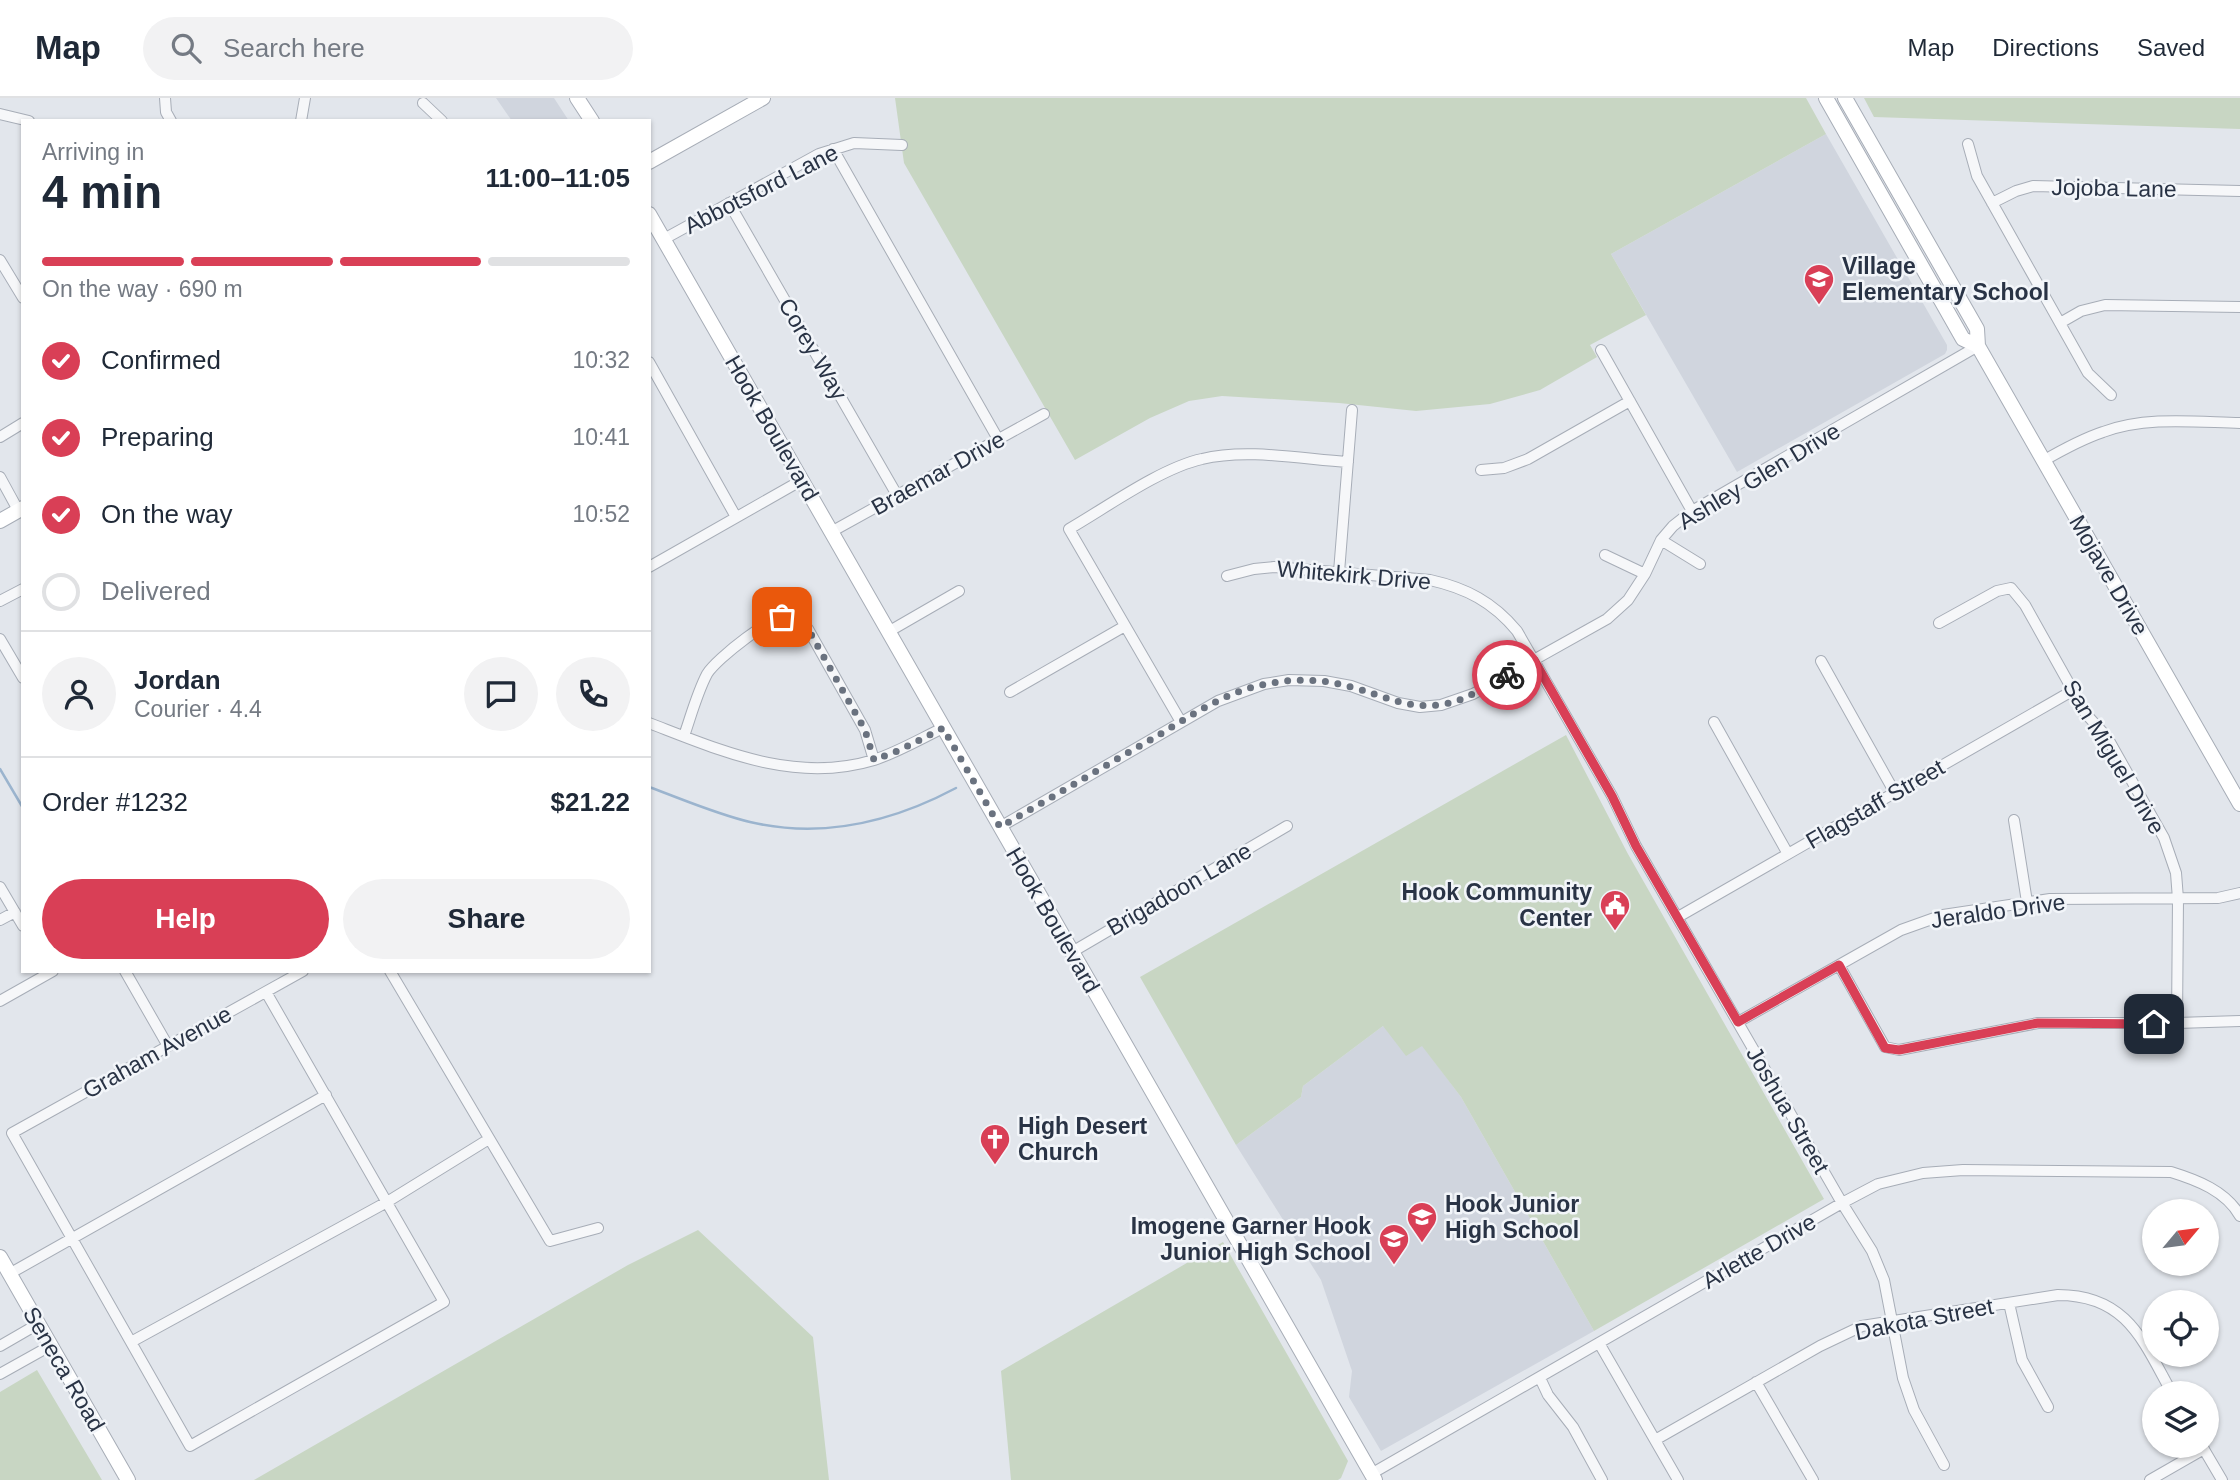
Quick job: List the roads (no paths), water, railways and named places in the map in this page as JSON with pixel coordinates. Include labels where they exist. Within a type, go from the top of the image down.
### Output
[{"type":"main road","points":[[577,98],[591,119]]},
{"type":"main road","points":[[651,161],[763,98]]},
{"type":"main road","name":"Mojave Drive","points":[[1826,98],[1963,339],[1978,346]]},
{"type":"main road","name":"Mojave Drive","points":[[1845,98],[1978,329],[1978,346],[2240,804]]},
{"type":"main road","name":"Hook Boulevard","points":[[651,217],[1072,952],[1369,1478]]},
{"type":"main road","points":[[0,521],[21,509]]},
{"type":"main road","name":"Seneca Road","points":[[0,1257],[128,1480]]},
{"type":"street","points":[[165,98],[166,112],[170,119]]},
{"type":"street","points":[[301,119],[305,98]]},
{"type":"street","points":[[423,103],[440,119]]},
{"type":"street","points":[[0,114],[21,119]]},
{"type":"street","name":"Abbotsford Lane","points":[[664,239],[819,154],[854,143],[902,145]]},
{"type":"street","points":[[1968,144],[1976,176],[2088,373],[2111,395]]},
{"type":"street","points":[[833,149],[998,439]]},
{"type":"street","name":"Jojoba Lane","points":[[1992,203],[2033,186],[2240,191]]},
{"type":"street","name":"Corey Way","points":[[730,203],[897,495]]},
{"type":"street","points":[[0,260],[21,295]]},
{"type":"street","points":[[2060,323],[2081,312],[2105,305],[2240,307]]},
{"type":"street","name":"Ashley Glen Drive","points":[[1000,827],[1181,722],[1237,692],[1264,684],[1308,680],[1351,686],[1398,704],[1420,707],[1441,705],[1473,694],[1607,619],[1628,600],[1661,540],[1692,510],[1978,346]]},
{"type":"street","points":[[1601,350],[1692,510]]},
{"type":"street","points":[[651,366],[736,517]]},
{"type":"street","points":[[1481,470],[1504,468],[1528,460],[1630,401]]},
{"type":"street","points":[[1339,572],[1352,410]]},
{"type":"street","name":"Braemar Drive","points":[[831,532],[1044,414]]},
{"type":"street","points":[[2043,461],[2103,432],[2137,424],[2160,421],[2240,423]]},
{"type":"street","points":[[0,436],[21,424]]},
{"type":"street","points":[[1181,722],[1069,529],[1171,470],[1205,458],[1233,454],[1348,462]]},
{"type":"street","points":[[0,477],[21,509]]},
{"type":"street","points":[[651,566],[802,480]]},
{"type":"street","points":[[1661,540],[1700,564]]},
{"type":"street","points":[[1605,555],[1644,574]]},
{"type":"street","name":"Whitekirk Drive","points":[[1227,576],[1274,567],[1430,580],[1452,585],[1475,594],[1505,616],[1534,660]]},
{"type":"street","name":"San Miguel Drive","points":[[1939,623],[1997,591],[2011,588],[2025,605],[2086,714],[2107,737],[2164,838],[2176,873],[2177,1024]]},
{"type":"street","points":[[0,601],[21,590]]},
{"type":"street","points":[[888,632],[959,591]]},
{"type":"street","points":[[684,736],[707,674],[719,658],[782,617],[792,615],[801,620],[808,629],[865,730],[874,760]]},
{"type":"street","points":[[1010,692],[1125,626]]},
{"type":"street","points":[[0,639],[21,675]]},
{"type":"street","name":"Joshua Street","points":[[1534,660],[1612,796],[1636,846],[1872,1251],[1884,1280],[1903,1378],[1929,1439],[1944,1465]]},
{"type":"street","points":[[1821,661],[1895,793]]},
{"type":"street","name":"Flagstaff Street","points":[[1678,917],[2072,691]]},
{"type":"street","points":[[1714,722],[1788,854]]},
{"type":"street","points":[[651,724],[749,760],[791,768],[821,769],[874,760],[943,728]]},
{"type":"street","points":[[2014,820],[2027,902]]},
{"type":"street","name":"Brigadoon Lane","points":[[1072,952],[1287,826]]},
{"type":"street","points":[[0,887],[21,922]]},
{"type":"street","name":"Jeraldo Drive","points":[[1738,1022],[1920,922],[1943,915],[2027,902],[2218,898],[2240,893]]},
{"type":"street","points":[[0,920],[15,912]]},
{"type":"street","points":[[1839,965],[1885,1048],[1899,1050],[2038,1023],[2177,1024],[2240,1021]]},
{"type":"street","points":[[0,1001],[49,973]]},
{"type":"street","points":[[126,973],[168,1046]]},
{"type":"street","name":"Graham Avenue","points":[[72,1238],[12,1133],[299,973]]},
{"type":"street","points":[[391,973],[550,1241],[597,1228]]},
{"type":"street","points":[[72,1238],[190,1446],[444,1302],[266,992]]},
{"type":"street","points":[[9,1274],[326,1095]]},
{"type":"street","points":[[131,1342],[387,1202],[489,1139]]},
{"type":"street","name":"Arlette Drive","points":[[1369,1478],[1842,1203],[1878,1184],[1900,1177],[1936,1172],[2171,1172],[2200,1181],[2234,1206],[2240,1216]]},
{"type":"street","name":"Dakota Street","points":[[1655,1440],[1835,1338],[1862,1326],[2058,1295],[2076,1295],[2096,1300],[2115,1310],[2132,1326],[2147,1347],[2165,1381]]},
{"type":"street","points":[[2009,1303],[2022,1360],[2048,1407]]},
{"type":"street","points":[[0,1346],[38,1324]]},
{"type":"street","points":[[1599,1343],[1678,1480]]},
{"type":"street","points":[[2,1369],[50,1346]]},
{"type":"street","points":[[1540,1378],[1548,1395],[1573,1427],[1602,1480]]},
{"type":"street","points":[[1756,1382],[1813,1480]]},
{"type":"street","points":[[2150,1480],[2185,1458]]},
{"type":"street","points":[[2209,1458],[2222,1480]]},
{"type":"waterway","points":[[0,769],[21,805]]},
{"type":"waterway","points":[[651,788],[737,819],[804,829],[830,828],[882,818],[932,800],[956,788]]},
{"type":"place","name":"Village Elementary School","points":[[1819,306]]},
{"type":"place","name":"Hook Community Center","points":[[1615,932]]},
{"type":"place","name":"High Desert Church","points":[[995,1166]]},
{"type":"place","name":"Hook Junior High School","points":[[1422,1244]]},
{"type":"place","name":"Imogene Garner Hook Junior High School","points":[[1394,1266]]}]
